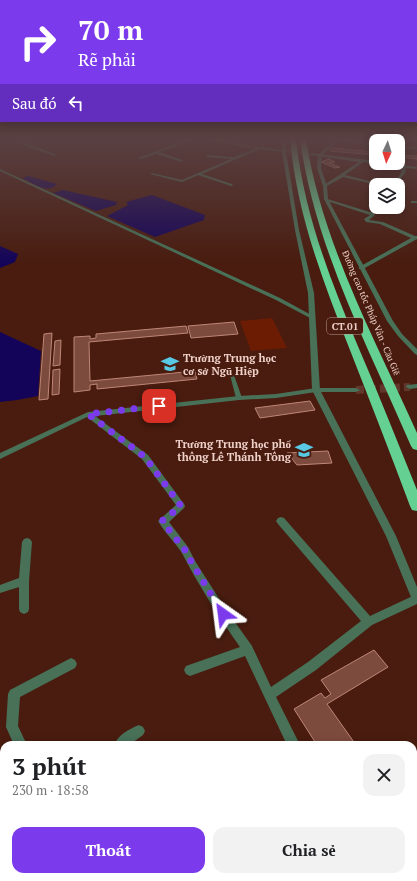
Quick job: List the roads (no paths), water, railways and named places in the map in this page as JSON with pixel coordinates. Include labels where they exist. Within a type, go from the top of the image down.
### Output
[{"type":"highway","name":"CT.01","points":[[299,180],[304,205],[329,288],[417,506]]},
{"type":"highway","name":"Đường cao tốc Pháp Vân - Cầu Giẽ","points":[[310,180],[325,232],[346,287],[417,446]]},
{"type":"street","points":[[22,180],[273,296],[312,317]]},
{"type":"street","points":[[216,180],[231,185]]},
{"type":"street","points":[[268,695],[312,666],[368,622],[417,599],[391,536],[316,390],[311,293],[297,230],[290,180]]},
{"type":"street","points":[[323,180],[326,199],[361,268],[390,321],[400,335],[417,353]]},
{"type":"street","points":[[325,186],[334,180]]},
{"type":"street","points":[[326,199],[371,214],[373,215],[366,219],[368,221],[381,223],[416,238]]},
{"type":"street","points":[[361,268],[416,238]]},
{"type":"street","points":[[0,456],[88,414],[239,398],[276,396],[316,390],[356,390]]},
{"type":"street","points":[[88,414],[145,457],[181,506],[162,521],[185,550],[223,614],[248,650],[268,695],[292,741]]},
{"type":"street","points":[[281,521],[368,622]]},
{"type":"street","points":[[24,609],[24,581],[27,542]]},
{"type":"street","points":[[0,588],[24,581]]},
{"type":"street","points":[[190,670],[248,650]]},
{"type":"street","points":[[19,741],[12,728],[14,694],[71,664]]},
{"type":"street","points":[[124,741],[139,731]]},
{"type":"lane","points":[[232,375],[239,398]]},
{"type":"tunnel","points":[[356,390],[410,387]]},
{"type":"place","name":"Trường Trung học cơ sở Ngũ Hiệp","points":[[170,364]]},
{"type":"place","name":"Trường Trung học phổ thông Lê Thánh Tông","points":[[304,450]]}]
